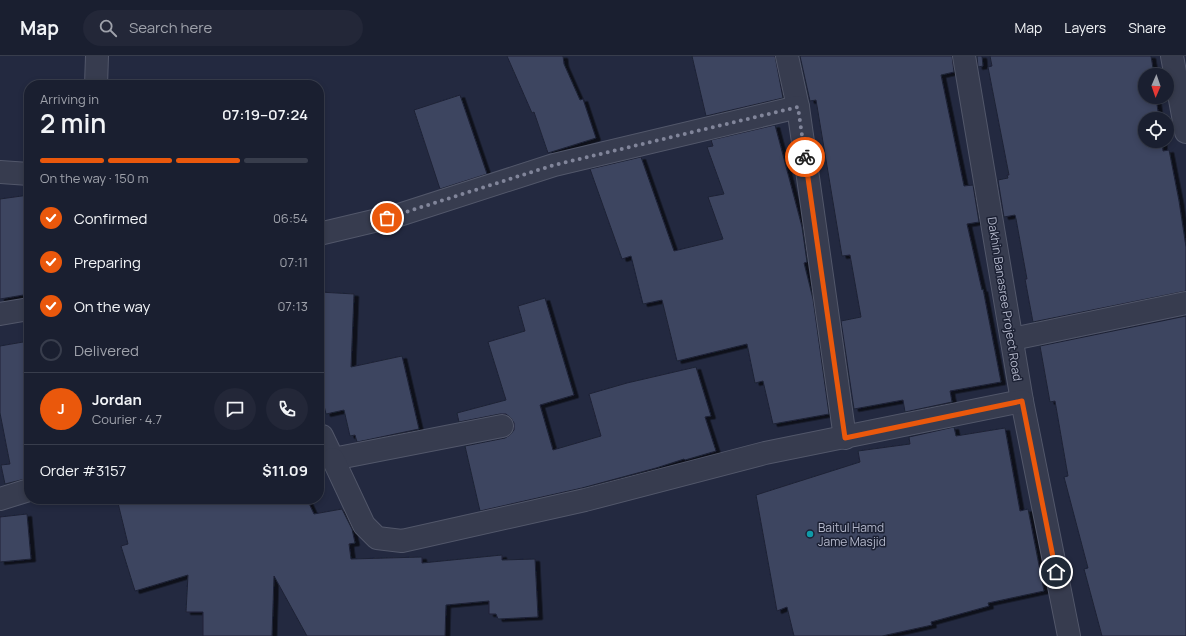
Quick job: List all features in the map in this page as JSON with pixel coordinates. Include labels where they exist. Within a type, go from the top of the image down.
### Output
[{"type":"street","points":[[96,80],[97,56]]},
{"type":"street","points":[[787,56],[798,107],[845,438]]},
{"type":"street","name":"Dakhin Banasree Project Road","points":[[964,56],[1022,401],[1065,635]]},
{"type":"street","points":[[1172,56],[1186,128]]},
{"type":"street","points":[[324,233],[399,215],[554,165],[798,107]]},
{"type":"street","points":[[0,172],[24,174]]},
{"type":"street","points":[[1012,339],[1186,303]]},
{"type":"street","points":[[0,314],[24,310]]},
{"type":"street","points":[[324,440],[364,525],[377,538],[402,541],[585,500],[765,453],[1022,401]]},
{"type":"street","points":[[333,459],[502,426]]},
{"type":"street","points":[[0,498],[24,491]]},
{"type":"building","points":[[507,56],[563,56],[564,64],[580,100],[583,99],[596,138],[548,153],[534,112],[532,113]]},
{"type":"building","points":[[692,56],[775,56],[783,98],[706,116]]},
{"type":"building","points":[[800,56],[952,56],[954,72],[941,75],[964,186],[973,185],[979,222],[967,224],[982,290],[983,289],[1001,382],[950,391],[952,402],[905,412],[903,400],[854,409],[841,321],[861,317],[850,255],[842,256],[816,100],[810,101]]},
{"type":"building","points":[[977,56],[982,56],[983,66],[978,67]]},
{"type":"building","points":[[990,56],[1151,56],[1153,68],[1138,68],[1138,104],[1157,104],[1158,112],[1138,112],[1138,148],[1163,148],[1163,151],[1169,150],[1186,247],[1186,291],[1033,322],[1016,219],[1015,215],[1004,217],[998,180],[1008,178],[1007,175],[1009,175],[988,67],[992,66]]},
{"type":"building","points":[[460,95],[487,174],[440,189],[414,110]]},
{"type":"building","points":[[775,125],[802,227],[807,262],[804,263],[813,299],[829,414],[773,424],[763,381],[755,383],[747,344],[677,361],[662,300],[643,304],[631,256],[622,259],[590,169],[641,157],[674,251],[723,239],[708,197],[724,194],[707,147],[713,146],[711,140]]},
{"type":"building","points":[[24,196],[24,295],[0,299],[0,199]]},
{"type":"building","points":[[324,292],[354,294],[351,367],[402,356],[419,429],[357,442],[355,435],[350,436],[344,410],[326,414],[324,405]]},
{"type":"building","points":[[545,298],[574,395],[540,405],[553,450],[601,436],[589,394],[627,383],[696,367],[711,416],[705,417],[716,451],[582,488],[480,511],[465,446],[505,438],[514,430],[514,423],[506,414],[459,422],[457,413],[506,400],[488,342],[525,331],[518,306]]},
{"type":"building","points":[[1186,316],[1186,636],[1102,636],[1084,569],[1088,568],[1064,477],[1068,476],[1055,401],[1050,402],[1040,346]]},
{"type":"building","points":[[24,342],[24,479],[5,484],[1,465],[10,464],[0,413],[0,346]]},
{"type":"building","points":[[954,427],[956,436],[1005,428],[1020,511],[1028,509],[1044,591],[988,603],[989,606],[931,622],[932,625],[882,636],[794,636],[787,607],[777,611],[756,495],[860,462],[858,451],[910,444],[909,437]]},
{"type":"building","points":[[118,504],[309,504],[314,514],[342,509],[352,529],[355,543],[349,544],[351,559],[422,557],[422,563],[502,555],[502,560],[535,559],[538,617],[498,619],[496,614],[489,614],[489,601],[446,605],[445,636],[307,636],[274,576],[272,636],[203,636],[203,612],[186,612],[188,575],[135,591],[121,546],[128,544]]},
{"type":"building","points":[[27,514],[31,559],[0,562],[0,517]]},
{"type":"way so far","points":[[387,218],[448,200],[554,165],[798,107],[805,157]]},
{"type":"place","name":"Baitul Hamd Jame Masjid","points":[[810,534]]},
{"type":"route","points":[[805,157],[845,438],[1022,401],[1056,572]]}]
